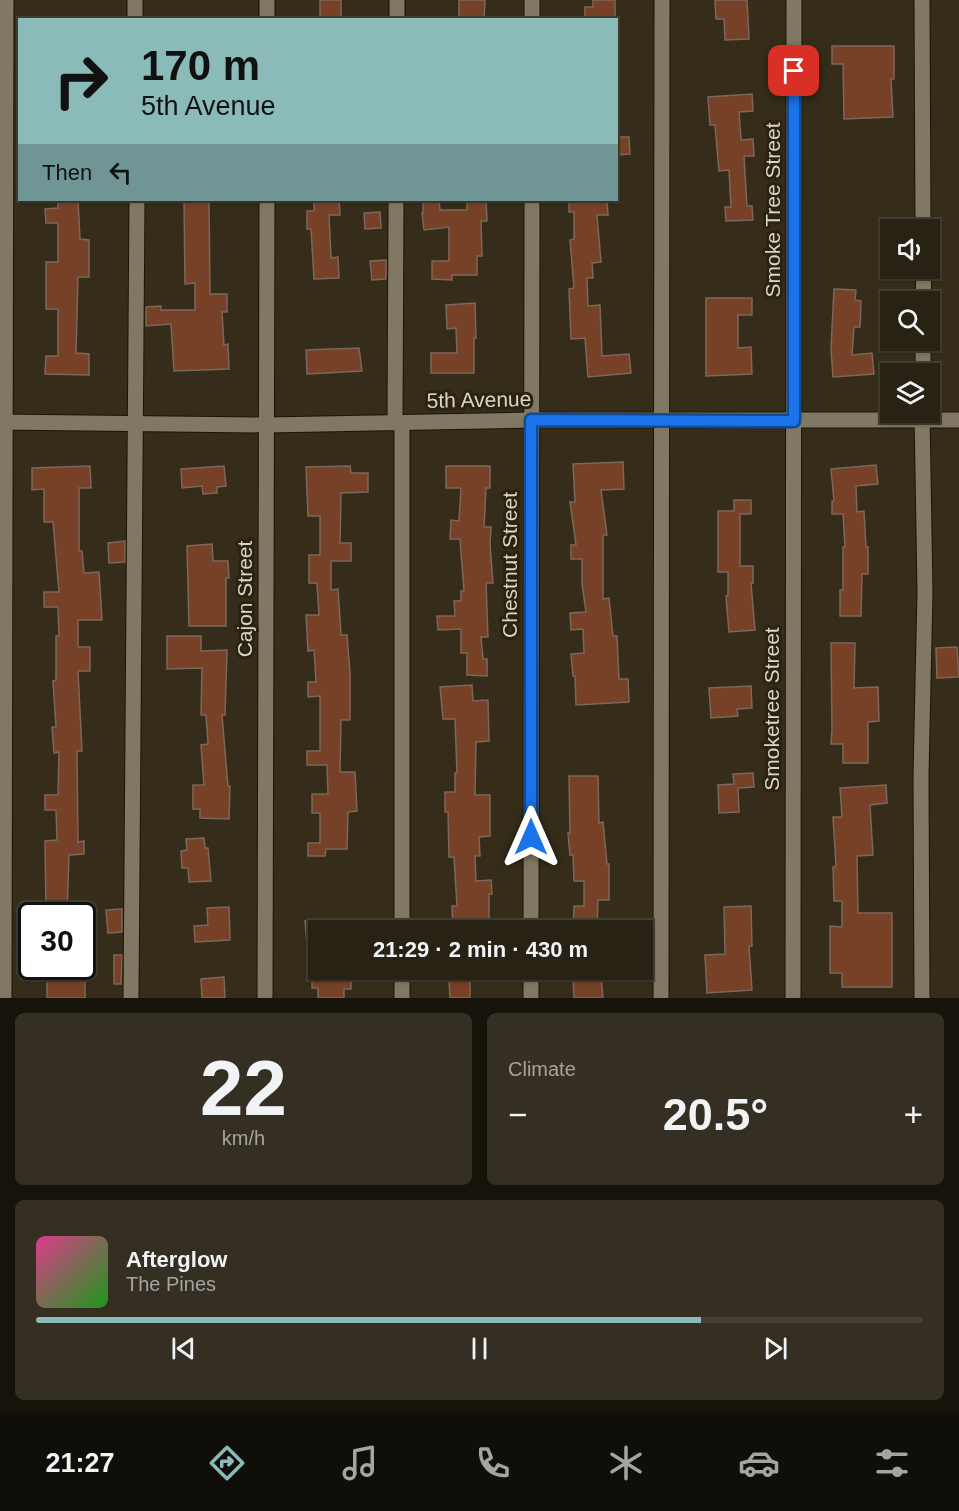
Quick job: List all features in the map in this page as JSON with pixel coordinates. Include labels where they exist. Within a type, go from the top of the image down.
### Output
[{"type":"street","points":[[4,998],[3,422],[6,0]]},
{"type":"street","points":[[135,0],[135,18]]},
{"type":"street","points":[[267,0],[267,18]]},
{"type":"street","points":[[397,0],[397,18]]},
{"type":"street","points":[[532,0],[532,18]]},
{"type":"street","points":[[661,998],[662,0]]},
{"type":"street","name":"Smoke Tree Street","points":[[794,0],[794,421]]},
{"type":"street","points":[[922,0],[923,219]]},
{"type":"street","points":[[131,998],[137,201]]},
{"type":"street","name":"Cajon Street","points":[[265,998],[267,201]]},
{"type":"street","points":[[396,201],[402,920]]},
{"type":"street","name":"Chestnut Street","points":[[531,920],[532,201]]},
{"type":"street","name":"5th Avenue","points":[[3,422],[267,425],[531,420],[794,421],[880,418]]},
{"type":"street","name":"5th Avenue","points":[[940,418],[959,420]]},
{"type":"street","name":"Smoketree Street","points":[[793,998],[794,421]]},
{"type":"street","points":[[922,423],[925,592],[921,775],[922,998]]},
{"type":"street","points":[[402,980],[402,998]]},
{"type":"street","points":[[531,980],[531,998]]},
{"type":"building","points":[[320,0],[341,0],[341,18],[320,18]]},
{"type":"building","points":[[459,0],[485,0],[484,18],[459,18]]},
{"type":"building","points":[[593,0],[615,0],[615,18],[585,18],[585,7],[593,7]]},
{"type":"building","points":[[715,0],[747,0],[749,39],[725,40],[724,19],[716,19]]},
{"type":"building","points":[[832,46],[894,46],[894,79],[891,79],[893,117],[844,119],[843,64],[832,64]]},
{"type":"building","points":[[752,94],[753,111],[739,112],[741,140],[753,139],[754,156],[744,156],[747,206],[752,206],[753,220],[726,221],[725,207],[731,207],[729,170],[719,171],[715,125],[710,125],[708,97]]},
{"type":"building","points":[[618,137],[629,137],[630,154],[618,155]]},
{"type":"building","points":[[58,201],[78,201],[80,239],[89,240],[89,277],[78,277],[76,353],[89,354],[89,375],[45,374],[46,356],[58,356],[58,309],[46,309],[46,262],[58,262],[58,223],[46,223],[45,209],[58,208]]},
{"type":"building","points":[[184,201],[209,201],[210,294],[227,294],[227,312],[222,312],[224,345],[228,344],[229,369],[174,371],[171,324],[146,326],[146,307],[161,306],[161,310],[195,310],[195,283],[185,284]]},
{"type":"building","points":[[314,201],[339,201],[340,215],[329,215],[331,258],[338,257],[339,278],[314,279],[311,229],[307,229],[307,211],[314,211]]},
{"type":"building","points":[[423,201],[439,201],[440,210],[467,210],[467,201],[486,201],[487,221],[481,221],[482,256],[477,256],[477,275],[452,275],[452,280],[432,279],[432,261],[449,261],[449,227],[424,230]]},
{"type":"building","points":[[569,201],[607,201],[608,215],[597,215],[601,262],[592,263],[593,278],[587,278],[588,306],[600,305],[602,356],[629,354],[631,373],[588,377],[585,338],[571,339],[569,289],[574,288],[570,240],[574,239],[574,212],[569,212]]},
{"type":"building","points":[[380,212],[381,228],[365,229],[364,213]]},
{"type":"building","points":[[386,260],[386,279],[372,280],[370,261]]},
{"type":"building","points":[[834,289],[856,290],[855,300],[861,301],[860,327],[854,327],[852,355],[872,353],[874,374],[833,377],[831,349]]},
{"type":"building","points":[[706,298],[752,298],[752,315],[738,315],[738,348],[751,347],[752,374],[706,376]]},
{"type":"building","points":[[475,303],[474,373],[431,373],[431,353],[457,353],[456,328],[447,329],[446,305]]},
{"type":"building","points":[[359,348],[362,371],[307,374],[306,350]]},
{"type":"building","points":[[623,462],[624,489],[601,490],[607,535],[603,535],[603,599],[609,598],[613,636],[617,636],[619,679],[628,679],[629,702],[576,705],[575,676],[573,676],[571,654],[584,653],[583,629],[571,630],[570,613],[586,612],[582,584],[582,559],[571,559],[571,545],[576,545],[570,502],[575,502],[573,464]]},
{"type":"building","points":[[876,465],[878,484],[856,486],[857,512],[864,511],[866,547],[868,547],[868,574],[862,574],[861,616],[840,616],[840,590],[843,590],[843,547],[845,547],[843,514],[832,514],[832,501],[834,501],[831,469]]},
{"type":"building","points":[[90,466],[91,488],[79,488],[79,551],[82,551],[84,573],[99,572],[102,620],[78,620],[78,647],[90,647],[90,671],[78,671],[82,751],[77,751],[78,842],[84,841],[84,854],[69,855],[67,902],[46,902],[45,841],[57,840],[56,810],[45,810],[45,795],[58,795],[59,752],[54,753],[52,727],[56,727],[53,681],[56,680],[56,636],[59,636],[58,607],[44,607],[44,592],[59,592],[53,522],[44,522],[44,489],[32,490],[32,468]]},
{"type":"building","points":[[224,466],[226,486],[217,487],[217,493],[203,494],[202,486],[182,488],[181,469]]},
{"type":"building","points":[[350,466],[351,473],[368,473],[368,492],[341,493],[340,543],[351,543],[351,561],[331,561],[331,590],[338,589],[341,635],[347,635],[350,673],[350,720],[341,720],[340,772],[355,772],[357,811],[348,812],[347,849],[326,849],[325,856],[308,856],[308,843],[320,843],[320,813],[312,813],[312,794],[328,794],[327,765],[307,765],[307,751],[320,751],[320,696],[308,697],[308,682],[316,682],[314,650],[308,651],[306,615],[319,615],[317,583],[309,583],[309,555],[320,555],[320,516],[308,516],[306,467]]},
{"type":"building","points":[[446,466],[490,466],[490,488],[486,488],[484,527],[491,527],[493,583],[486,583],[488,637],[481,637],[483,659],[487,659],[487,676],[467,675],[467,653],[461,653],[461,629],[438,630],[437,616],[455,616],[454,601],[461,601],[461,591],[464,591],[460,539],[450,539],[451,520],[459,521],[461,488],[446,488]]},
{"type":"building","points":[[734,500],[751,500],[751,514],[740,514],[740,566],[753,566],[753,583],[751,583],[755,630],[729,632],[726,596],[728,595],[728,572],[718,572],[718,511],[734,511]]},
{"type":"building","points":[[125,541],[125,562],[109,563],[108,543]]},
{"type":"building","points":[[212,544],[213,561],[228,561],[226,626],[189,626],[187,546]]},
{"type":"building","points":[[167,636],[201,636],[201,651],[227,650],[225,715],[222,715],[228,786],[230,786],[229,819],[200,818],[200,809],[193,809],[193,785],[204,785],[201,745],[208,744],[206,715],[201,715],[202,668],[167,669]]},
{"type":"building","points":[[831,643],[855,643],[854,688],[878,687],[879,721],[868,722],[868,763],[843,763],[843,744],[831,744]]},
{"type":"building","points":[[957,647],[959,677],[937,678],[936,648]]},
{"type":"building","points":[[472,685],[473,701],[488,700],[489,741],[476,742],[475,795],[490,795],[490,836],[479,837],[480,856],[475,856],[476,881],[491,880],[489,920],[453,920],[452,906],[457,906],[454,857],[449,857],[445,792],[455,792],[455,773],[457,773],[455,719],[443,719],[440,687]]},
{"type":"building","points":[[751,686],[752,708],[737,709],[738,716],[711,718],[709,688]]},
{"type":"building","points":[[753,773],[754,787],[738,788],[739,812],[719,813],[718,785],[734,784],[733,774]]},
{"type":"building","points":[[569,776],[598,776],[599,823],[603,822],[607,864],[609,864],[609,900],[598,900],[597,920],[573,920],[574,906],[584,906],[584,881],[574,881],[573,855],[570,855],[568,833],[570,833]]},
{"type":"building","points":[[886,785],[887,803],[870,805],[873,855],[857,856],[858,913],[892,913],[892,987],[842,987],[842,973],[830,973],[830,926],[842,927],[842,901],[834,901],[833,867],[836,866],[833,817],[842,817],[840,788]]},
{"type":"building","points":[[204,838],[205,848],[208,848],[211,881],[189,882],[188,868],[182,868],[181,851],[187,850],[186,839]]},
{"type":"building","points":[[751,906],[752,946],[749,946],[752,990],[707,993],[705,955],[725,954],[724,907]]},
{"type":"building","points":[[229,907],[230,940],[195,942],[194,926],[208,925],[207,908]]},
{"type":"building","points":[[122,909],[122,932],[108,933],[106,910]]},
{"type":"building","points":[[305,921],[308,921],[308,954]]},
{"type":"building","points":[[114,955],[122,955],[121,984],[114,984]]},
{"type":"building","points":[[224,977],[225,998],[202,998],[201,979]]},
{"type":"building","points":[[47,980],[85,980],[85,998],[47,998]]},
{"type":"building","points":[[312,980],[351,980],[351,989],[344,989],[344,998],[318,998],[318,988],[312,988]]},
{"type":"building","points":[[470,980],[470,998],[450,998],[449,981]]},
{"type":"building","points":[[573,980],[601,980],[603,998],[574,998]]},
{"type":"route","points":[[531,837],[531,420],[794,421],[794,71]]}]
